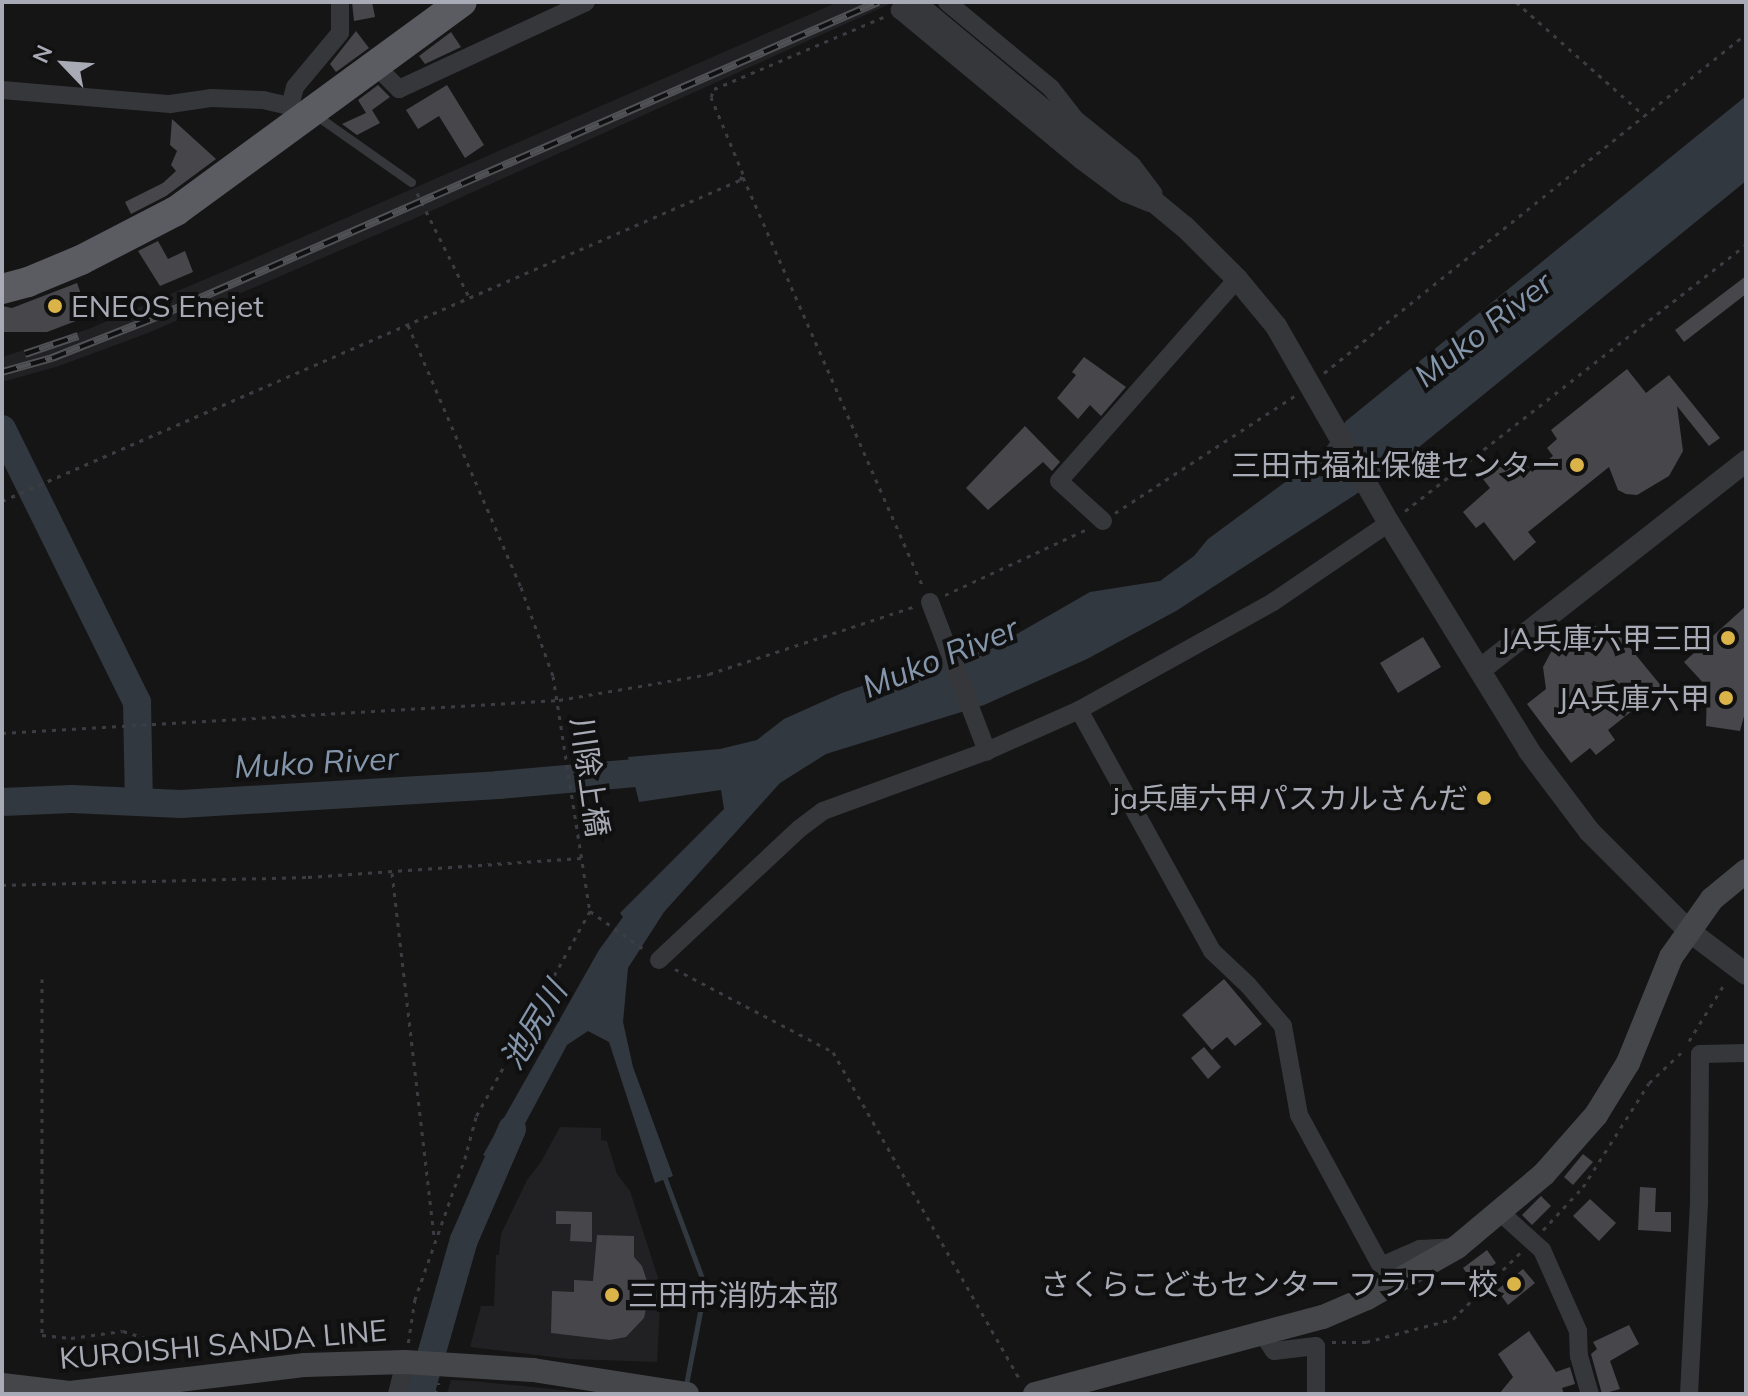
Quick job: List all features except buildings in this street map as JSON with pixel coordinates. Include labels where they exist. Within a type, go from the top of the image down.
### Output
[{"type":"highway","points":[[2,289],[81,260],[176,211],[301,112],[375,65],[462,2]]},
{"type":"main road","points":[[1027,1387],[1263,1334],[1323,1317],[1367,1298],[1457,1247],[1544,1174],[1596,1115],[1628,1063],[1671,957],[1712,899],[1746,871]]},
{"type":"main road","name":"KUROISHI SANDA LINE","points":[[2,1385],[70,1393],[163,1386],[305,1365],[405,1362],[533,1370],[676,1392]]},
{"type":"street","points":[[2,90],[170,104],[211,98],[250,100],[301,112],[295,87],[340,33],[340,2]]},
{"type":"street","points":[[375,65],[399,89],[586,2]]},
{"type":"street","points":[[947,2],[1051,88],[1075,119],[1132,165],[1165,210]]},
{"type":"street","points":[[914,7],[1165,210],[1237,279],[1276,326],[1389,523],[1529,751],[1589,831],[1689,931],[1746,974]]},
{"type":"street","points":[[1103,521],[1059,481],[1237,279]]},
{"type":"street","points":[[1481,669],[1746,461]]},
{"type":"street","points":[[659,960],[787,839],[823,811],[987,751],[1079,710],[1273,602],[1389,523]]},
{"type":"street","points":[[930,602],[987,751]]},
{"type":"street","points":[[1079,710],[1212,951],[1248,985],[1283,1026],[1299,1115],[1381,1266],[1420,1249],[1457,1247]]},
{"type":"street","points":[[1689,1394],[1699,1200],[1700,1054],[1746,1053]]},
{"type":"street","points":[[1501,1213],[1542,1250],[1578,1331],[1579,1356],[1590,1394]]},
{"type":"street","points":[[1263,1334],[1274,1351],[1316,1346],[1316,1394]]},
{"type":"street","points":[[397,1394],[405,1362]]},
{"type":"lane","points":[[301,112],[411,182]]},
{"type":"path","points":[[1516,2],[1645,116]]},
{"type":"path","points":[[914,7],[714,89],[711,97],[743,177],[930,602]]},
{"type":"path","points":[[2,733],[140,722],[331,715],[559,700],[709,674],[930,602],[1103,521],[1309,385],[1746,34]]},
{"type":"path","points":[[2,501],[25,494],[743,177]]},
{"type":"path","points":[[411,182],[470,298]]},
{"type":"path","points":[[1389,523],[1746,245]]},
{"type":"path","name":"川除上橋","points":[[408,325],[521,587],[559,700],[590,911]]},
{"type":"path","points":[[2,885],[392,873],[581,858]]},
{"type":"path","points":[[392,873],[434,1242]]},
{"type":"path","points":[[405,1362],[415,1299],[466,1155],[476,1117],[590,911],[659,960],[833,1052],[1027,1387]]},
{"type":"path","points":[[42,979],[42,1335],[71,1338],[123,1331],[171,1346],[163,1386]]},
{"type":"shaded area","points":[[838,2],[894,2],[420,216],[148,333],[59,366],[2,382],[2,357],[86,330]]},
{"type":"shaded area","points":[[560,1127],[601,1128],[601,1140],[607,1141],[617,1174],[630,1191],[661,1287],[657,1362],[569,1359],[470,1347],[481,1306],[494,1306],[496,1255],[499,1255],[501,1234],[527,1180]]},
{"type":"shaded area","points":[[451,1380],[472,1381],[603,1394],[447,1394]]},
{"type":"water","points":[[1746,96],[1746,181],[1381,478],[1176,611],[1087,659],[984,705],[826,754],[780,783],[664,912],[628,968],[623,1022],[633,1067],[673,1176],[655,1183],[609,1042],[588,1031],[567,1045],[520,1133],[507,1166],[483,1155],[599,950],[623,917],[620,913],[724,809],[721,790],[639,802],[628,757],[720,749],[757,740],[784,719],[842,693],[924,664],[991,649],[1090,592],[1160,581],[1194,556],[1208,539],[1318,458],[1346,421]]},
{"type":"waterway","points":[[2,429],[137,702],[139,802]]},
{"type":"waterway","name":"Muko River","points":[[2,802],[72,799],[181,804],[498,785],[669,770]]},
{"type":"waterway","name":"池尻川","points":[[420,1394],[464,1240],[512,1129]]},
{"type":"waterway","points":[[664,1176],[705,1286],[686,1385]]},
{"type":"railway","points":[[2,372],[52,358],[159,316],[878,2]]},
{"type":"railway","points":[[25,354],[78,336]]},
{"type":"place","name":"ENEOS Enejet","points":[[55,306]]},
{"type":"place","name":"三田市福祉保健センター","points":[[1577,465]]},
{"type":"place","name":"JA兵庫六甲三田","points":[[1728,638]]},
{"type":"place","name":"JA兵庫六甲","points":[[1726,698]]},
{"type":"place","name":"ja兵庫六甲パスカルさんだ","points":[[1484,798]]},
{"type":"place","name":"さくらこどもセンター フラワー校","points":[[1514,1284]]},
{"type":"place","name":"三田市消防本部","points":[[612,1295]]}]
